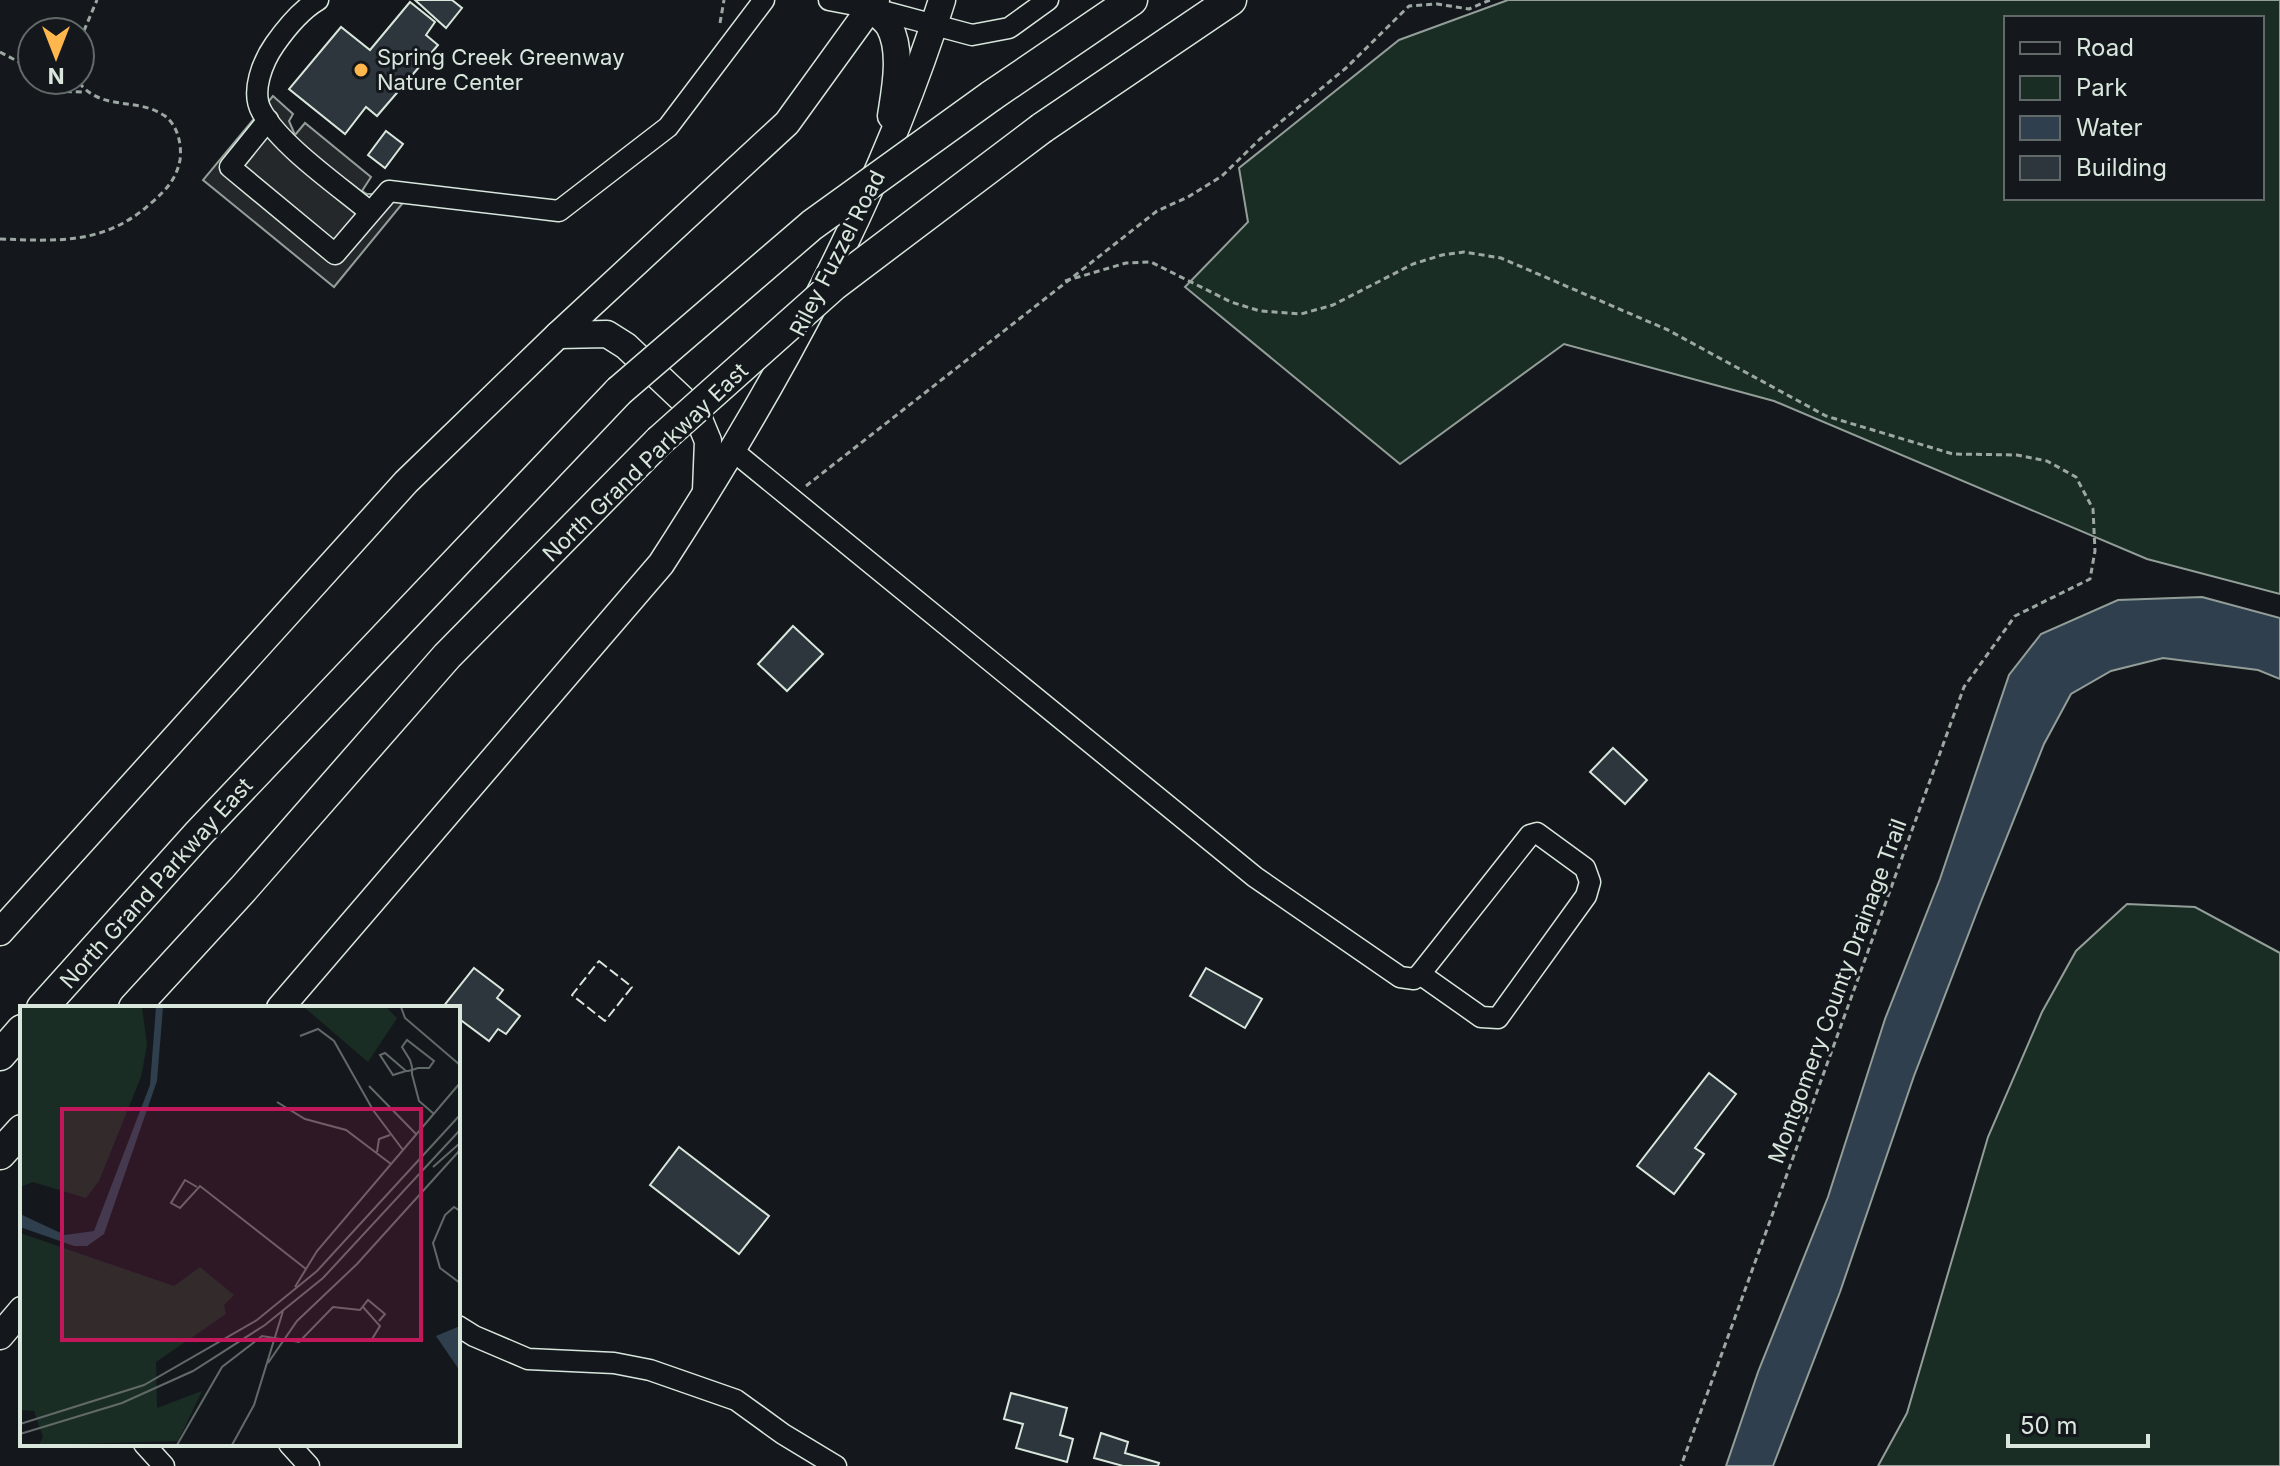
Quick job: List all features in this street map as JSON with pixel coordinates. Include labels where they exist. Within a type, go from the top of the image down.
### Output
[{"type":"highway","name":"North Grand Parkway East","points":[[44,1006],[199,833],[619,391],[812,225],[991,96],[1132,0]]},
{"type":"highway","name":"North Grand Parkway East","points":[[136,1006],[447,656],[659,441],[834,285],[1042,128],[1231,0]]},
{"type":"highway","points":[[29,1006],[98,945]]},
{"type":"highway","points":[[0,1031],[20,1014]]},
{"type":"highway","points":[[0,1055],[20,1032]]},
{"type":"highway","points":[[0,1154],[20,1132]]},
{"type":"main road","points":[[921,0],[934,26]]},
{"type":"main road","name":"Riley Fuzzel Road","points":[[706,494],[806,318],[882,163],[910,95],[942,0]]},
{"type":"main road","points":[[0,932],[406,482],[558,335],[787,123],[873,4],[889,26],[895,48],[894,92],[882,163]]},
{"type":"main road","points":[[282,1006],[661,564],[706,494],[708,441],[696,412],[626,346],[607,334],[558,335]]},
{"type":"main road","points":[[0,1336],[20,1312]]},
{"type":"street","points":[[318,0],[287,27],[265,58],[257,91],[261,111],[290,146],[370,212]]},
{"type":"street","points":[[268,120],[230,167],[335,254],[389,191],[559,211],[668,127],[764,0]]},
{"type":"street","points":[[829,0],[873,4],[934,26],[972,35],[1009,28],[1048,0]]},
{"type":"street","points":[[732,450],[1255,877],[1400,977],[1414,979],[1420,974],[1530,835],[1537,833],[1585,868],[1590,882],[1586,896],[1498,1018],[1481,1017],[1420,974]]},
{"type":"street","points":[[460,1327],[528,1359],[614,1363],[650,1370],[736,1400],[783,1434],[836,1466]]},
{"type":"street","points":[[146,1446],[164,1466]]},
{"type":"street","points":[[291,1446],[309,1466]]},
{"type":"path","points":[[790,499],[1157,211],[1222,176],[1260,139],[1346,68],[1409,6],[1437,4],[1469,9],[1490,0]]},
{"type":"path","points":[[0,239],[61,241],[102,233],[144,210],[177,176],[182,144],[167,117],[148,108],[113,103],[96,96]]},
{"type":"path","name":"Montgomery County Drainage Trail","points":[[1065,281],[1126,263],[1151,262],[1231,302],[1260,311],[1301,314],[1333,305],[1413,264],[1442,255],[1464,252],[1501,258],[1668,330],[1826,416],[1953,454],[2017,455],[2047,461],[2076,477],[2093,509],[2095,551],[2090,579],[2015,616],[1964,687],[1681,1466]]},
{"type":"green space","points":[[1508,0],[2280,0],[2280,594],[2147,559],[1774,401],[1564,344],[1400,464],[1185,287],[1248,222],[1239,168],[1399,40]]},
{"type":"green space","points":[[2127,904],[2195,907],[2280,953],[2280,1466],[1878,1466],[1907,1413],[1988,1137],[2042,1012],[2076,951]]},
{"type":"shaded area","points":[[273,96],[293,114],[289,121],[295,135],[305,123],[371,177],[362,191],[376,194],[386,187],[402,204],[334,287],[203,180]]},
{"type":"water","points":[[2202,597],[2280,618],[2280,679],[2258,670],[2163,658],[2111,671],[2071,694],[2044,744],[1980,904],[1914,1076],[1840,1292],[1773,1466],[1726,1466],[1758,1372],[1828,1197],[1885,1019],[1940,879],[2009,675],[2041,634],[2118,600]]},
{"type":"building","points":[[415,0],[452,0],[462,8],[446,28]]},
{"type":"building","name":"Spring Creek Greenway Nature Center","points":[[410,2],[435,22],[426,35],[438,45],[377,116],[366,107],[345,134],[289,89],[341,27],[370,50]]},
{"type":"building","points":[[386,131],[403,144],[385,168],[368,155]]},
{"type":"building","points":[[793,626],[823,654],[787,691],[758,664]]},
{"type":"building","points":[[1613,748],[1647,780],[1625,804],[1590,772]]},
{"type":"building","points":[[474,968],[503,990],[497,998],[520,1016],[506,1034],[498,1029],[489,1041],[460,1019],[460,1006],[444,1006]]},
{"type":"building","points":[[1206,968],[1262,999],[1245,1028],[1190,996]]},
{"type":"building","points":[[1709,1073],[1736,1094],[1695,1148],[1704,1154],[1674,1194],[1637,1166]]},
{"type":"building","points":[[679,1147],[769,1216],[739,1254],[650,1185]]},
{"type":"building","points":[[1011,1393],[1067,1408],[1060,1435],[1073,1439],[1067,1462],[1016,1448],[1023,1424],[1004,1419]]},
{"type":"building","points":[[1101,1433],[1128,1442],[1125,1453],[1159,1463],[1158,1466],[1123,1466],[1094,1458]]},
{"type":"fence","points":[[599,961],[632,987],[605,1021],[572,995],[599,961]]},
{"type":"place","name":"Spring Creek Greenway Nature Center","points":[[361,70]]}]
